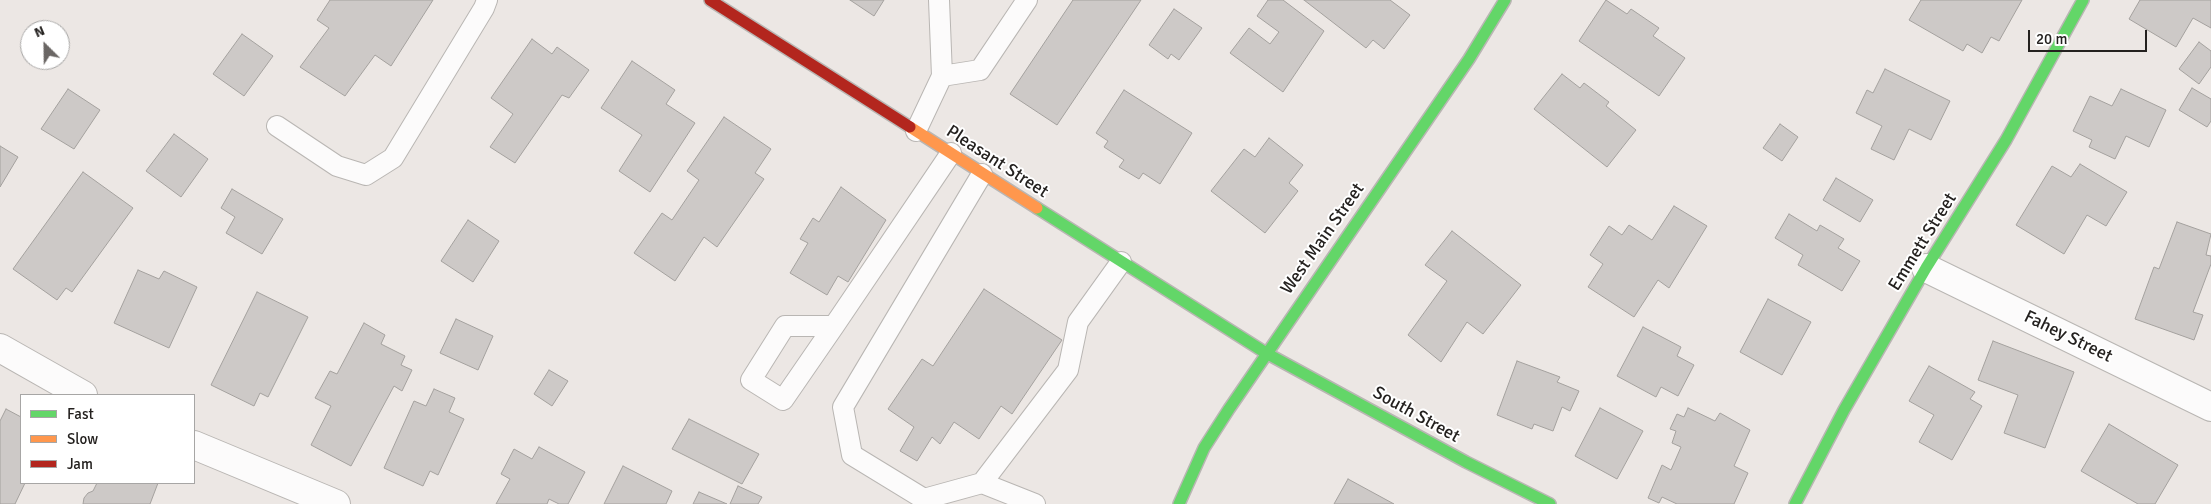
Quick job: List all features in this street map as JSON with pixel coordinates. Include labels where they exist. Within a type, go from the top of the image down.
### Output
[{"type":"main road","name":"Pleasant Street","points":[[710,0],[1266,353]]},
{"type":"main road","name":"West Main Street","points":[[1179,504],[1204,448],[1266,353],[1463,67],[1505,0]]},
{"type":"main road","name":"Emmett Street","points":[[1796,504],[1844,410],[1926,268],[2001,148],[2083,0]]},
{"type":"main road","name":"South Street","points":[[1266,353],[1466,462],[1550,504]]},
{"type":"street","name":"Fahey Street","points":[[1926,268],[2211,407]]},
{"type":"street","points":[[0,348],[81,394]]},
{"type":"street","points":[[195,445],[336,504]]},
{"type":"lane","points":[[277,126],[336,166],[366,175],[393,158],[484,8],[487,0]]},
{"type":"lane","points":[[916,131],[942,76],[939,0]]},
{"type":"lane","points":[[942,76],[980,70],[1027,0]]},
{"type":"lane","points":[[834,326],[951,153]]},
{"type":"lane","points":[[982,174],[843,407],[852,455],[924,499],[982,483],[1035,504]]},
{"type":"lane","points":[[982,483],[1068,370],[1078,322],[1121,262]]},
{"type":"building","points":[[330,0],[433,0],[391,66],[375,55],[345,96],[300,67],[329,28],[317,20]]},
{"type":"building","points":[[850,0],[884,0],[874,16]]},
{"type":"building","points":[[1073,0],[1141,0],[1057,125],[1010,94]]},
{"type":"building","points":[[1268,0],[1283,0],[1324,31],[1283,92],[1230,53],[1249,28],[1270,44],[1279,32],[1257,16]]},
{"type":"building","points":[[1304,0],[1390,0],[1410,15],[1384,49],[1373,40],[1366,48]]},
{"type":"building","points":[[1606,0],[1627,14],[1631,9],[1659,28],[1653,36],[1685,58],[1659,96],[1579,41]]},
{"type":"building","points":[[1921,0],[2022,0],[1999,41],[1991,37],[1982,53],[1967,44],[1963,51],[1909,20]]},
{"type":"building","points":[[2140,0],[2211,0],[2211,28],[2193,18],[2176,47],[2129,19]]},
{"type":"building","points":[[1174,9],[1202,28],[1179,60],[1171,54],[1168,59],[1149,45]]},
{"type":"building","points":[[242,34],[273,56],[244,96],[213,74]]},
{"type":"building","points":[[532,39],[552,54],[557,47],[589,70],[569,98],[562,95],[515,163],[490,147],[513,114],[491,98]]},
{"type":"building","points":[[2199,42],[2211,51],[2211,67],[2199,84],[2179,69]]},
{"type":"building","points":[[632,61],[675,90],[666,104],[695,123],[650,192],[619,171],[642,135],[601,108]]},
{"type":"building","points":[[1885,69],[1950,101],[1931,140],[1909,129],[1894,160],[1871,149],[1882,126],[1856,113],[1867,90],[1873,93]]},
{"type":"building","points":[[1562,74],[1580,88],[1584,83],[1609,102],[1606,106],[1636,130],[1607,167],[1534,109]]},
{"type":"building","points":[[2192,88],[2211,99],[2211,121],[2207,127],[2179,110]]},
{"type":"building","points":[[68,89],[100,110],[74,149],[41,129]]},
{"type":"building","points":[[2121,89],[2166,110],[2149,147],[2126,136],[2115,159],[2089,147],[2092,140],[2073,131],[2090,96],[2112,106]]},
{"type":"building","points":[[1124,90],[1192,133],[1160,184],[1143,173],[1139,179],[1119,167],[1124,160],[1104,147],[1108,141],[1096,133]]},
{"type":"building","points":[[724,117],[771,149],[755,173],[764,179],[717,247],[704,237],[675,281],[634,253],[662,213],[672,220],[699,180],[687,171]]},
{"type":"building","points":[[1780,124],[1798,137],[1782,161],[1763,148]]},
{"type":"building","points":[[174,134],[208,159],[181,197],[146,171]]},
{"type":"building","points":[[1269,138],[1303,165],[1289,183],[1298,191],[1265,233],[1211,191],[1244,149],[1255,157]]},
{"type":"building","points":[[0,146],[18,157],[0,187]]},
{"type":"building","points":[[2080,164],[2127,192],[2106,226],[2087,215],[2064,254],[2016,225],[2052,166],[2071,177]]},
{"type":"building","points":[[83,172],[133,208],[72,292],[66,288],[57,300],[13,269]]},
{"type":"building","points":[[1836,178],[1873,200],[1860,222],[1823,200]]},
{"type":"building","points":[[841,187],[886,220],[848,282],[838,276],[827,295],[790,273],[808,243],[800,239],[813,218],[819,222]]},
{"type":"building","points":[[232,189],[283,219],[262,254],[226,233],[235,217],[221,208]]},
{"type":"building","points":[[1674,206],[1707,226],[1669,288],[1658,280],[1634,317],[1588,287],[1603,264],[1590,255],[1609,226],[1622,235],[1629,225],[1652,240]]},
{"type":"building","points":[[1789,214],[1817,231],[1820,225],[1844,239],[1838,248],[1860,261],[1842,291],[1798,265],[1803,255],[1775,238]]},
{"type":"building","points":[[468,220],[499,241],[473,282],[441,261]]},
{"type":"building","points":[[2177,222],[2211,234],[2206,255],[2211,256],[2211,264],[2193,312],[2203,315],[2194,340],[2135,319],[2154,267],[2159,269]]},
{"type":"building","points":[[1452,231],[1521,285],[1483,334],[1467,322],[1441,362],[1408,335],[1447,281],[1425,265]]},
{"type":"building","points":[[138,270],[159,279],[164,271],[197,287],[169,348],[114,323]]},
{"type":"building","points":[[984,289],[1062,340],[1012,414],[1001,406],[979,439],[954,422],[940,444],[932,437],[917,461],[900,451],[914,427],[888,409],[922,359],[933,366]]},
{"type":"building","points":[[257,292],[308,317],[268,397],[260,393],[254,406],[211,385]]},
{"type":"building","points":[[1768,299],[1811,322],[1782,375],[1740,352]]},
{"type":"building","points":[[456,319],[493,336],[478,370],[440,353]]},
{"type":"building","points":[[364,323],[385,335],[381,344],[405,356],[401,365],[412,370],[402,391],[394,386],[351,466],[311,445],[331,406],[315,398],[330,371],[337,374]]},
{"type":"building","points":[[1643,327],[1681,347],[1677,356],[1694,365],[1678,396],[1661,387],[1656,397],[1617,376]]},
{"type":"building","points":[[1993,341],[2074,372],[2045,448],[2004,433],[2018,395],[1978,380]]},
{"type":"building","points":[[1517,361],[1560,377],[1557,382],[1579,391],[1570,411],[1562,407],[1553,431],[1534,424],[1532,429],[1497,415]]},
{"type":"building","points":[[1929,366],[1975,392],[1970,399],[1982,406],[1952,460],[1919,442],[1934,415],[1909,401]]},
{"type":"building","points":[[549,370],[568,381],[552,406],[534,394]]},
{"type":"building","points":[[434,389],[455,398],[449,412],[464,419],[438,475],[430,471],[423,486],[384,468],[414,401],[426,406]]},
{"type":"building","points":[[1600,408],[1643,431],[1617,479],[1575,456]]},
{"type":"building","points":[[1688,408],[1715,421],[1720,413],[1750,430],[1734,466],[1748,473],[1734,504],[1677,504],[1662,497],[1659,503],[1648,498],[1662,465],[1671,470],[1681,447],[1672,443],[1676,431],[1670,429],[1677,414],[1684,417]]},
{"type":"building","points":[[6,409],[20,416],[20,484],[25,484],[15,504],[0,504],[0,421]]},
{"type":"building","points":[[689,419],[759,454],[742,484],[672,449]]},
{"type":"building","points":[[2109,424],[2178,465],[2155,504],[2138,504],[2081,471]]},
{"type":"building","points":[[539,447],[585,472],[568,504],[559,504],[549,499],[547,504],[496,504],[510,479],[501,474],[514,449],[532,459]]},
{"type":"building","points":[[623,466],[672,491],[666,504],[604,504]]},
{"type":"building","points":[[1348,479],[1394,504],[1334,504]]},
{"type":"building","points":[[96,484],[158,484],[150,504],[83,504],[84,498],[93,491]]},
{"type":"building","points":[[738,486],[762,497],[758,504],[730,504]]},
{"type":"building","points":[[699,492],[727,504],[693,504]]},
{"type":"traffic: fast","points":[[1179,504],[1204,448],[1229,409],[1469,59],[1505,0]]},
{"type":"traffic: fast","points":[[1795,504],[1844,410],[1926,268],[2006,140],[2083,0]]},
{"type":"traffic: fast","points":[[1037,208],[1266,353],[1466,462],[1550,504]]},
{"type":"traffic: slow","points":[[910,127],[1037,208]]},
{"type":"traffic: jam","points":[[710,0],[910,127]]}]
